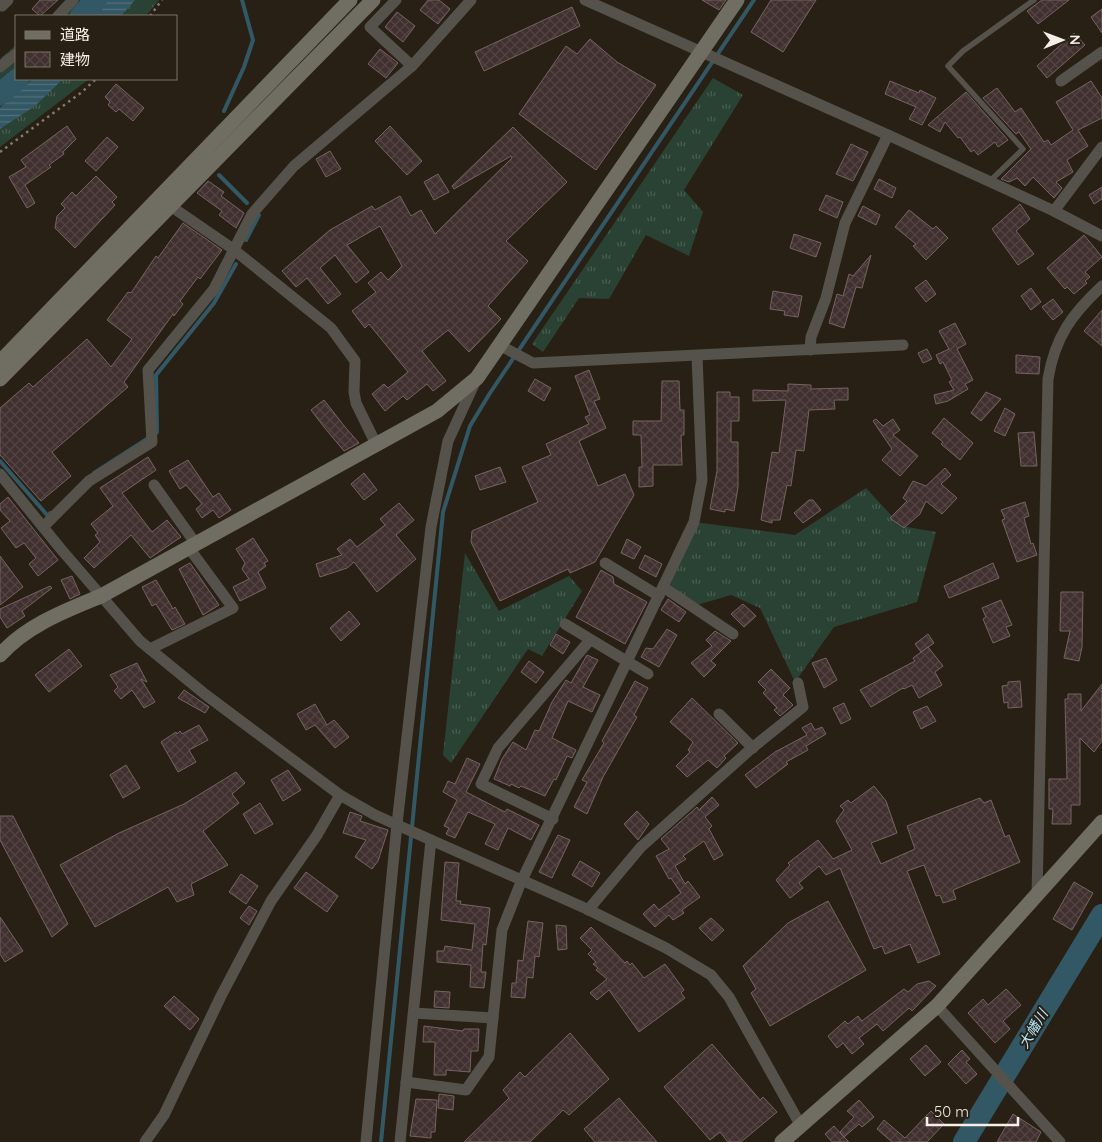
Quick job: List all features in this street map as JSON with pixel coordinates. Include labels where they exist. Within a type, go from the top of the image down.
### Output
[{"type":"street","points":[[59,15],[73,0]]},
{"type":"street","points":[[0,362],[350,0]]},
{"type":"street","points":[[0,380],[169,205],[373,0]]},
{"type":"street","points":[[370,28],[396,0]]},
{"type":"street","points":[[43,527],[89,481],[152,442],[148,370],[214,289],[252,214],[294,166],[412,66],[471,0]]},
{"type":"street","points":[[585,0],[888,135],[1054,211],[1102,236]]},
{"type":"street","points":[[0,655],[28,630],[101,596],[437,411],[476,378],[504,347],[704,54],[737,0]]},
{"type":"street","points":[[356,17],[412,66]]},
{"type":"street","points":[[1061,81],[1102,52]]},
{"type":"street","points":[[0,67],[15,55]]},
{"type":"street","points":[[810,350],[811,337],[826,298],[845,223],[888,135]]},
{"type":"street","points":[[1054,211],[1102,147]]},
{"type":"street","points":[[169,205],[233,249],[331,328],[355,361],[354,392],[356,403],[376,444]]},
{"type":"street","points":[[1037,896],[1048,379],[1052,355],[1059,337],[1073,317],[1102,286]]},
{"type":"street","points":[[504,347],[533,363],[903,345]]},
{"type":"street","points":[[406,1082],[466,1090],[489,1057],[502,930],[521,882],[694,522],[702,480],[697,356]]},
{"type":"street","points":[[366,1142],[431,527],[448,441],[476,378]]},
{"type":"street","points":[[0,474],[140,641],[214,701],[340,795],[400,826],[521,882],[588,910],[666,948],[711,975],[729,997],[801,1126]]},
{"type":"street","points":[[150,649],[233,608],[154,485]]},
{"type":"street","points":[[605,563],[661,592],[733,634]]},
{"type":"street","points":[[564,624],[648,674]]},
{"type":"street","points":[[552,819],[481,784],[498,748],[590,640]]},
{"type":"street","points":[[588,910],[641,846],[803,707],[798,683]]},
{"type":"street","points":[[719,714],[753,748]]},
{"type":"street","points":[[145,1142],[164,1115],[221,996],[271,901],[318,835],[340,795]]},
{"type":"street","points":[[782,1142],[937,1006],[1102,822]]},
{"type":"street","points":[[400,1142],[414,1013],[427,838]]},
{"type":"street","points":[[937,1006],[1060,1142]]},
{"type":"street","points":[[414,1013],[493,1018]]},
{"type":"lane","points":[[989,182],[1023,149],[948,66],[963,51],[1034,0]]},
{"type":"path","points":[[151,15],[162,0]]},
{"type":"path","points":[[0,152],[82,92],[95,80]]},
{"type":"green space","points":[[69,0],[159,0],[147,15],[51,15]]},
{"type":"green space","points":[[15,46],[15,80],[88,80],[0,147],[0,59]]},
{"type":"green space","points":[[713,78],[743,95],[684,190],[703,212],[689,256],[646,235],[609,299],[579,298],[543,352],[532,344]]},
{"type":"green space","points":[[866,488],[901,526],[936,532],[917,602],[834,627],[795,682],[760,608],[731,595],[697,605],[668,591],[694,522],[795,535]]},
{"type":"green space","points":[[465,553],[499,611],[569,576],[582,591],[542,656],[528,649],[451,763],[443,755]]},
{"type":"water","points":[[102,0],[135,0],[122,15],[90,15]]},
{"type":"water","points":[[32,80],[62,80],[35,106],[0,129],[0,108]]},
{"type":"building","points":[[40,0],[58,0],[41,15],[32,9]]},
{"type":"building","points":[[428,0],[439,0],[450,9],[438,24],[420,10]]},
{"type":"building","points":[[702,0],[726,0],[719,10]]},
{"type":"building","points":[[771,0],[816,0],[783,52],[751,32]]},
{"type":"building","points":[[1042,0],[1069,0],[1038,24],[1027,11]]},
{"type":"building","points":[[572,7],[580,26],[484,71],[475,52]]},
{"type":"building","points":[[1102,9],[1102,33],[1091,17]]},
{"type":"building","points":[[397,12],[415,26],[403,42],[385,27]]},
{"type":"building","points":[[1074,33],[1085,45],[1047,78],[1037,66]]},
{"type":"building","points":[[590,39],[617,62],[656,85],[596,170],[519,114],[566,46],[577,54]]},
{"type":"building","points":[[380,49],[398,63],[386,78],[368,64]]},
{"type":"building","points":[[890,81],[919,93],[920,90],[936,98],[922,125],[909,119],[916,107],[885,94]]},
{"type":"building","points":[[1091,81],[1102,98],[1102,118],[1078,130],[1088,146],[1067,160],[1073,172],[1056,182],[1062,188],[1054,198],[1033,177],[1025,186],[1017,178],[1009,182],[1001,179],[1031,149],[1019,132],[1016,134],[983,98],[997,88],[1015,112],[1021,108],[1044,142],[1048,140],[1051,145],[1073,130],[1056,102]]},
{"type":"building","points":[[116,84],[144,108],[133,121],[119,109],[116,112],[108,105],[110,102],[105,97]]},
{"type":"building","points":[[966,92],[1008,140],[998,147],[995,142],[978,155],[974,150],[971,152],[960,137],[958,138],[945,122],[940,132],[928,125]]},
{"type":"building","points":[[67,126],[76,139],[63,152],[64,154],[49,165],[51,167],[25,185],[35,203],[27,208],[9,177],[26,167],[21,160]]},
{"type":"building","points":[[390,126],[422,161],[407,175],[375,141]]},
{"type":"building","points":[[513,127],[567,182],[506,241],[528,261],[488,306],[501,319],[469,352],[448,330],[422,351],[446,381],[433,391],[427,384],[407,400],[403,396],[385,411],[372,394],[384,384],[388,388],[408,372],[369,324],[365,328],[352,311],[376,292],[368,283],[381,272],[388,280],[402,266],[380,226],[347,245],[369,272],[356,283],[335,255],[320,268],[341,294],[328,304],[307,278],[296,287],[282,271],[330,230],[372,206],[375,210],[400,196],[411,216],[421,210],[435,234],[512,158],[511,156],[454,189],[452,186]]},
{"type":"building","points":[[107,137],[118,147],[96,171],[85,161]]},
{"type":"building","points":[[851,144],[868,152],[853,181],[836,174]]},
{"type":"building","points":[[330,151],[341,169],[326,177],[316,159]]},
{"type":"building","points":[[438,174],[449,192],[434,200],[424,182]]},
{"type":"building","points":[[96,176],[117,197],[112,202],[115,205],[75,248],[55,228],[57,216],[65,208],[61,204],[72,192],[76,196]]},
{"type":"building","points":[[879,179],[896,188],[892,198],[874,189]]},
{"type":"building","points":[[208,181],[224,192],[221,196],[244,213],[236,228],[219,215],[222,211],[197,193]]},
{"type":"building","points":[[1102,187],[1102,199],[1094,204],[1089,195]]},
{"type":"building","points":[[826,195],[843,202],[837,218],[819,210]]},
{"type":"building","points":[[1020,204],[1030,219],[1016,231],[1034,254],[1018,265],[992,229]]},
{"type":"building","points":[[863,206],[880,215],[876,225],[858,216]]},
{"type":"building","points":[[909,210],[933,229],[936,226],[948,238],[926,260],[913,246],[916,244],[895,227]]},
{"type":"building","points":[[183,223],[222,250],[180,301],[183,304],[174,316],[173,314],[124,382],[128,387],[52,452],[71,476],[41,501],[0,455],[0,408],[29,383],[33,387],[87,339],[111,367],[132,339],[107,320],[128,292],[131,293],[156,256],[158,258]]},
{"type":"building","points":[[794,234],[821,243],[816,257],[790,248]]},
{"type":"building","points":[[1084,235],[1102,257],[1085,272],[1090,277],[1085,281],[1087,283],[1074,294],[1067,287],[1065,289],[1047,268]]},
{"type":"building","points":[[871,255],[862,288],[856,287],[844,328],[829,323],[837,294],[843,296],[849,274],[853,276]]},
{"type":"building","points":[[926,280],[936,294],[926,302],[915,288]]},
{"type":"building","points":[[1031,288],[1041,302],[1031,310],[1021,296]]},
{"type":"building","points":[[773,291],[802,296],[798,317],[784,315],[785,311],[770,309]]},
{"type":"building","points":[[1053,299],[1063,312],[1053,320],[1042,307]]},
{"type":"building","points":[[1102,310],[1102,346],[1084,331]]},
{"type":"building","points":[[955,323],[966,344],[957,349],[973,380],[965,384],[968,389],[948,401],[936,404],[934,395],[954,390],[949,382],[952,380],[943,362],[940,364],[936,355],[949,349],[939,331]]},
{"type":"building","points":[[927,349],[932,359],[923,363],[918,353]]},
{"type":"building","points":[[1016,355],[1040,357],[1039,374],[1016,373]]},
{"type":"building","points":[[589,370],[600,399],[594,401],[606,428],[579,441],[598,486],[625,474],[634,495],[595,562],[570,573],[568,569],[500,601],[471,542],[472,531],[538,502],[522,467],[551,455],[546,444],[589,424],[585,417],[590,415],[575,376]]},
{"type":"building","points":[[535,379],[551,388],[544,401],[528,391]]},
{"type":"building","points":[[662,381],[679,381],[680,410],[684,410],[684,435],[681,435],[682,465],[653,465],[653,486],[639,487],[639,467],[642,467],[641,435],[633,435],[633,421],[661,421]]},
{"type":"building","points":[[788,384],[811,385],[811,389],[848,388],[848,400],[834,400],[835,409],[809,410],[804,451],[796,450],[791,486],[787,485],[780,520],[772,520],[772,523],[761,520],[772,452],[779,453],[786,400],[753,401],[753,390],[788,391]]},
{"type":"building","points":[[717,392],[730,392],[730,397],[739,397],[739,421],[731,421],[731,442],[738,442],[738,487],[734,511],[725,509],[725,512],[710,509],[717,471]]},
{"type":"building","points":[[986,392],[1001,399],[981,421],[971,413]]},
{"type":"building","points":[[324,400],[359,443],[344,451],[324,427],[311,410]]},
{"type":"building","points":[[1005,408],[1015,414],[1005,436],[994,431]]},
{"type":"building","points":[[944,418],[973,443],[960,460],[941,444],[943,442],[932,433]]},
{"type":"building","points":[[876,419],[883,426],[893,419],[900,430],[893,435],[918,456],[900,476],[882,460],[892,449],[873,421]]},
{"type":"building","points":[[1034,432],[1037,466],[1021,466],[1018,433]]},
{"type":"building","points":[[148,457],[156,470],[122,493],[152,532],[167,520],[181,537],[150,558],[131,535],[94,568],[84,558],[100,542],[95,535],[98,533],[91,524],[113,506],[100,488]]},
{"type":"building","points":[[188,460],[213,497],[219,493],[231,510],[219,518],[213,510],[202,518],[196,509],[202,504],[186,485],[180,489],[169,471]]},
{"type":"building","points":[[500,467],[506,482],[480,490],[475,476]]},
{"type":"building","points":[[945,468],[951,475],[941,484],[957,498],[942,514],[926,501],[920,514],[904,528],[890,518],[907,501],[903,498],[913,481],[926,486]]},
{"type":"building","points":[[364,473],[377,490],[364,500],[351,484]]},
{"type":"building","points":[[8,497],[58,560],[38,576],[29,564],[36,558],[24,543],[16,548],[1,528],[10,521],[0,510],[0,504]]},
{"type":"building","points":[[809,500],[813,500],[821,510],[803,523],[794,513]]},
{"type":"building","points":[[1025,502],[1029,516],[1024,518],[1031,544],[1033,543],[1037,555],[1017,562],[1002,520],[1005,519],[1001,510]]},
{"type":"building","points":[[399,503],[414,520],[396,535],[416,559],[377,592],[354,562],[347,568],[320,577],[316,564],[342,555],[337,549],[350,539],[357,547],[385,525],[380,519]]},
{"type":"building","points":[[253,538],[268,561],[264,563],[266,566],[258,572],[266,588],[240,601],[233,587],[249,579],[242,569],[245,563],[236,549]]},
{"type":"building","points":[[627,539],[641,547],[634,559],[621,553]]},
{"type":"building","points":[[645,555],[662,564],[656,577],[639,568]]},
{"type":"building","points":[[0,556],[23,587],[0,605]]},
{"type":"building","points":[[190,563],[219,605],[203,615],[179,569]]},
{"type":"building","points":[[993,563],[999,578],[949,598],[944,586]]},
{"type":"building","points":[[601,570],[613,577],[614,584],[647,602],[625,644],[576,617]]},
{"type":"building","points":[[72,576],[80,594],[70,599],[61,580]]},
{"type":"building","points":[[156,580],[173,609],[175,607],[185,624],[172,630],[156,604],[152,606],[142,587]]},
{"type":"building","points":[[50,586],[52,588],[22,611],[25,616],[7,628],[0,617],[0,609]]},
{"type":"building","points":[[1061,592],[1083,592],[1082,647],[1079,661],[1064,658],[1070,631],[1060,631]]},
{"type":"building","points":[[668,599],[686,612],[679,622],[661,610]]},
{"type":"building","points":[[1001,600],[1012,625],[1006,627],[1010,636],[993,643],[983,619],[986,617],[982,608]]},
{"type":"building","points":[[743,604],[756,616],[744,627],[731,614]]},
{"type":"building","points":[[349,611],[360,624],[341,641],[330,628]]},
{"type":"building","points":[[667,629],[677,635],[659,667],[641,657],[646,648],[653,649]]},
{"type":"building","points":[[715,631],[731,641],[711,661],[716,665],[704,677],[691,663],[712,646],[706,640]]},
{"type":"building","points":[[556,634],[570,642],[563,654],[550,645]]},
{"type":"building","points":[[928,634],[934,643],[921,652],[915,644]]},
{"type":"building","points":[[928,647],[943,666],[935,672],[942,685],[919,698],[912,685],[903,688],[871,707],[860,690],[915,661],[913,658]]},
{"type":"building","points":[[69,649],[82,666],[49,692],[35,675]]},
{"type":"building","points":[[587,655],[598,660],[583,687],[600,695],[592,712],[568,701],[552,738],[576,750],[572,758],[567,756],[556,780],[554,779],[545,796],[521,786],[519,788],[511,784],[510,786],[494,779],[502,759],[513,742],[526,750],[535,730],[539,731],[552,702],[566,680],[571,683]]},
{"type":"building","points":[[826,658],[837,680],[824,688],[812,663]]},
{"type":"building","points":[[529,661],[544,672],[536,683],[521,672]]},
{"type":"building","points":[[137,663],[147,682],[141,679],[155,702],[144,708],[132,690],[121,699],[114,691],[118,687],[110,675]]},
{"type":"building","points":[[771,669],[790,688],[783,695],[793,705],[780,716],[774,710],[777,708],[763,693],[766,690],[758,682]]},
{"type":"building","points":[[635,681],[648,688],[634,715],[637,717],[603,777],[587,814],[574,807],[587,782],[582,780],[604,743],[602,741]]},
{"type":"building","points":[[1020,681],[1022,707],[1008,708],[1008,702],[1004,703],[1002,686],[1008,685],[1008,682]]},
{"type":"building","points":[[1102,684],[1102,741],[1094,752],[1080,738],[1080,805],[1071,805],[1071,824],[1052,824],[1053,809],[1049,809],[1049,779],[1067,779],[1065,699],[1068,699],[1068,694],[1081,694],[1081,711]]},
{"type":"building","points":[[184,690],[209,707],[205,713],[178,698]]},
{"type":"building","points":[[692,698],[738,743],[724,756],[726,758],[717,768],[708,760],[687,777],[676,766],[690,752],[688,750],[693,742],[670,722]]},
{"type":"building","points":[[844,703],[851,719],[841,724],[833,708]]},
{"type":"building","points":[[315,704],[327,725],[334,720],[349,737],[335,748],[315,725],[306,730],[297,714]]},
{"type":"building","points":[[927,706],[936,721],[921,729],[913,712]]},
{"type":"building","points":[[811,723],[815,730],[822,727],[826,734],[806,746],[808,750],[786,762],[788,764],[756,788],[745,775],[775,752],[807,735],[802,728]]},
{"type":"building","points":[[199,725],[208,740],[189,750],[196,762],[178,772],[161,742],[176,732],[177,734],[180,731],[182,734]]},
{"type":"building","points":[[467,758],[480,764],[466,792],[505,812],[507,809],[539,825],[531,840],[508,828],[498,850],[485,844],[495,824],[468,812],[455,838],[446,834],[449,828],[444,826],[457,800],[443,792],[448,781],[455,784]]},
{"type":"building","points":[[126,765],[140,788],[123,798],[110,775]]},
{"type":"building","points":[[288,770],[301,790],[283,801],[271,780]]},
{"type":"building","points":[[236,772],[245,783],[232,794],[239,803],[203,831],[228,865],[191,884],[194,895],[177,902],[168,887],[95,927],[60,865],[119,833],[184,804]]},
{"type":"building","points":[[874,786],[886,801],[897,833],[871,843],[881,864],[915,849],[907,826],[980,798],[984,803],[991,800],[1005,837],[1009,835],[1020,862],[953,890],[956,899],[943,903],[940,895],[936,896],[924,865],[907,871],[940,954],[918,963],[910,944],[885,954],[882,946],[874,949],[840,868],[826,875],[819,866],[799,883],[803,888],[790,898],[776,880],[790,865],[788,863],[818,840],[833,859],[852,850],[836,821],[844,810],[840,806],[848,800],[851,803]]},
{"type":"building","points":[[712,797],[719,805],[705,817],[712,826],[709,829],[723,855],[714,860],[704,841],[683,856],[686,859],[675,866],[685,884],[688,881],[700,897],[682,910],[684,913],[673,920],[669,915],[655,927],[643,914],[654,904],[659,910],[681,893],[671,878],[669,879],[656,856],[669,849],[661,839],[697,807],[699,810]]},
{"type":"building","points":[[260,803],[273,824],[255,834],[243,814]]},
{"type":"building","points":[[637,811],[649,824],[638,840],[624,824]]},
{"type":"building","points":[[350,812],[362,816],[360,821],[388,830],[378,861],[372,869],[355,857],[366,840],[343,833]]},
{"type":"building","points":[[0,816],[13,816],[68,924],[52,937],[0,840]]},
{"type":"building","points":[[558,835],[570,840],[552,878],[539,872]]},
{"type":"building","points":[[580,861],[600,873],[592,887],[572,875]]},
{"type":"building","points":[[445,862],[459,863],[456,901],[461,901],[460,904],[490,908],[486,945],[483,944],[481,972],[486,972],[484,988],[470,987],[471,965],[437,962],[437,951],[444,951],[445,946],[472,950],[475,924],[441,920]]},
{"type":"building","points":[[306,872],[338,896],[327,912],[294,888]]},
{"type":"building","points":[[241,874],[258,886],[246,904],[229,892]]},
{"type":"building","points":[[1074,882],[1093,893],[1072,930],[1053,919]]},
{"type":"building","points":[[828,901],[866,970],[770,1026],[751,993],[756,989],[743,966],[788,923]]},
{"type":"building","points":[[249,906],[257,911],[249,925],[240,918]]},
{"type":"building","points":[[0,917],[23,951],[5,962],[0,954]]},
{"type":"building","points":[[711,918],[724,930],[712,941],[699,928]]},
{"type":"building","points":[[528,921],[543,923],[539,957],[535,956],[533,978],[527,977],[525,998],[511,997],[512,983],[516,983],[518,960],[523,961]]},
{"type":"building","points":[[556,925],[566,926],[567,949],[558,950]]},
{"type":"building","points":[[591,927],[625,963],[627,961],[630,965],[632,963],[644,978],[665,964],[684,990],[681,993],[685,998],[639,1032],[609,990],[597,1000],[590,993],[607,979],[596,970],[598,968],[593,964],[596,962],[588,954],[592,950],[580,938]]},
{"type":"building","points":[[929,981],[936,986],[912,1011],[909,1008],[883,1031],[877,1024],[859,1038],[864,1044],[852,1054],[843,1043],[837,1048],[828,1036],[845,1021],[848,1024],[858,1016],[862,1021],[904,989],[908,992],[917,984]]},
{"type":"building","points":[[1006,989],[1021,1005],[1003,1021],[1010,1029],[995,1043],[968,1013],[983,999],[988,1005]]},
{"type":"building","points":[[435,991],[450,992],[449,1008],[434,1007]]},
{"type":"building","points":[[174,996],[199,1019],[190,1030],[164,1006]]},
{"type":"building","points":[[424,1026],[463,1031],[464,1029],[479,1029],[478,1051],[471,1051],[470,1072],[446,1070],[446,1075],[434,1075],[435,1042],[423,1042]]},
{"type":"building","points":[[570,1033],[609,1079],[569,1115],[563,1110],[530,1142],[464,1142],[509,1098],[503,1090],[520,1072],[525,1077]]},
{"type":"building","points":[[712,1044],[760,1100],[763,1097],[777,1112],[741,1142],[728,1142],[720,1132],[710,1140],[664,1087]]},
{"type":"building","points":[[926,1045],[941,1062],[925,1076],[910,1059]]},
{"type":"building","points":[[962,1050],[970,1059],[966,1062],[977,1074],[966,1084],[948,1064]]},
{"type":"building","points":[[439,1094],[454,1096],[453,1110],[438,1108]]},
{"type":"building","points":[[619,1098],[657,1142],[595,1142],[584,1129]]},
{"type":"building","points":[[416,1099],[437,1100],[435,1132],[431,1132],[431,1138],[410,1136]]},
{"type":"building","points":[[859,1100],[874,1117],[862,1127],[859,1124],[844,1137],[840,1132],[854,1117],[847,1111]]},
{"type":"building","points":[[931,1111],[944,1124],[927,1142],[892,1142],[877,1129],[884,1120],[905,1138]]},
{"type":"building","points":[[1013,1114],[1041,1132],[1036,1142],[997,1142]]},
{"type":"building","points":[[834,1126],[849,1142],[832,1142],[825,1134]]},
{"type":"waterway","points":[[82,15],[96,0]]},
{"type":"waterway","points":[[224,111],[244,67],[253,40],[242,0]]},
{"type":"waterway","points":[[381,1142],[443,512],[470,426],[490,393],[754,0]]},
{"type":"waterway","points":[[0,94],[17,80]]},
{"type":"waterway","points":[[219,175],[247,203]]},
{"type":"waterway","points":[[246,240],[259,215]]},
{"type":"waterway","points":[[155,434],[157,432],[156,375],[214,303],[236,264]]},
{"type":"waterway","points":[[94,473],[147,439]]},
{"type":"waterway","points":[[0,461],[48,516],[50,513]]},
{"type":"waterway","name":"大幡川","points":[[964,1142],[1102,915]]}]
